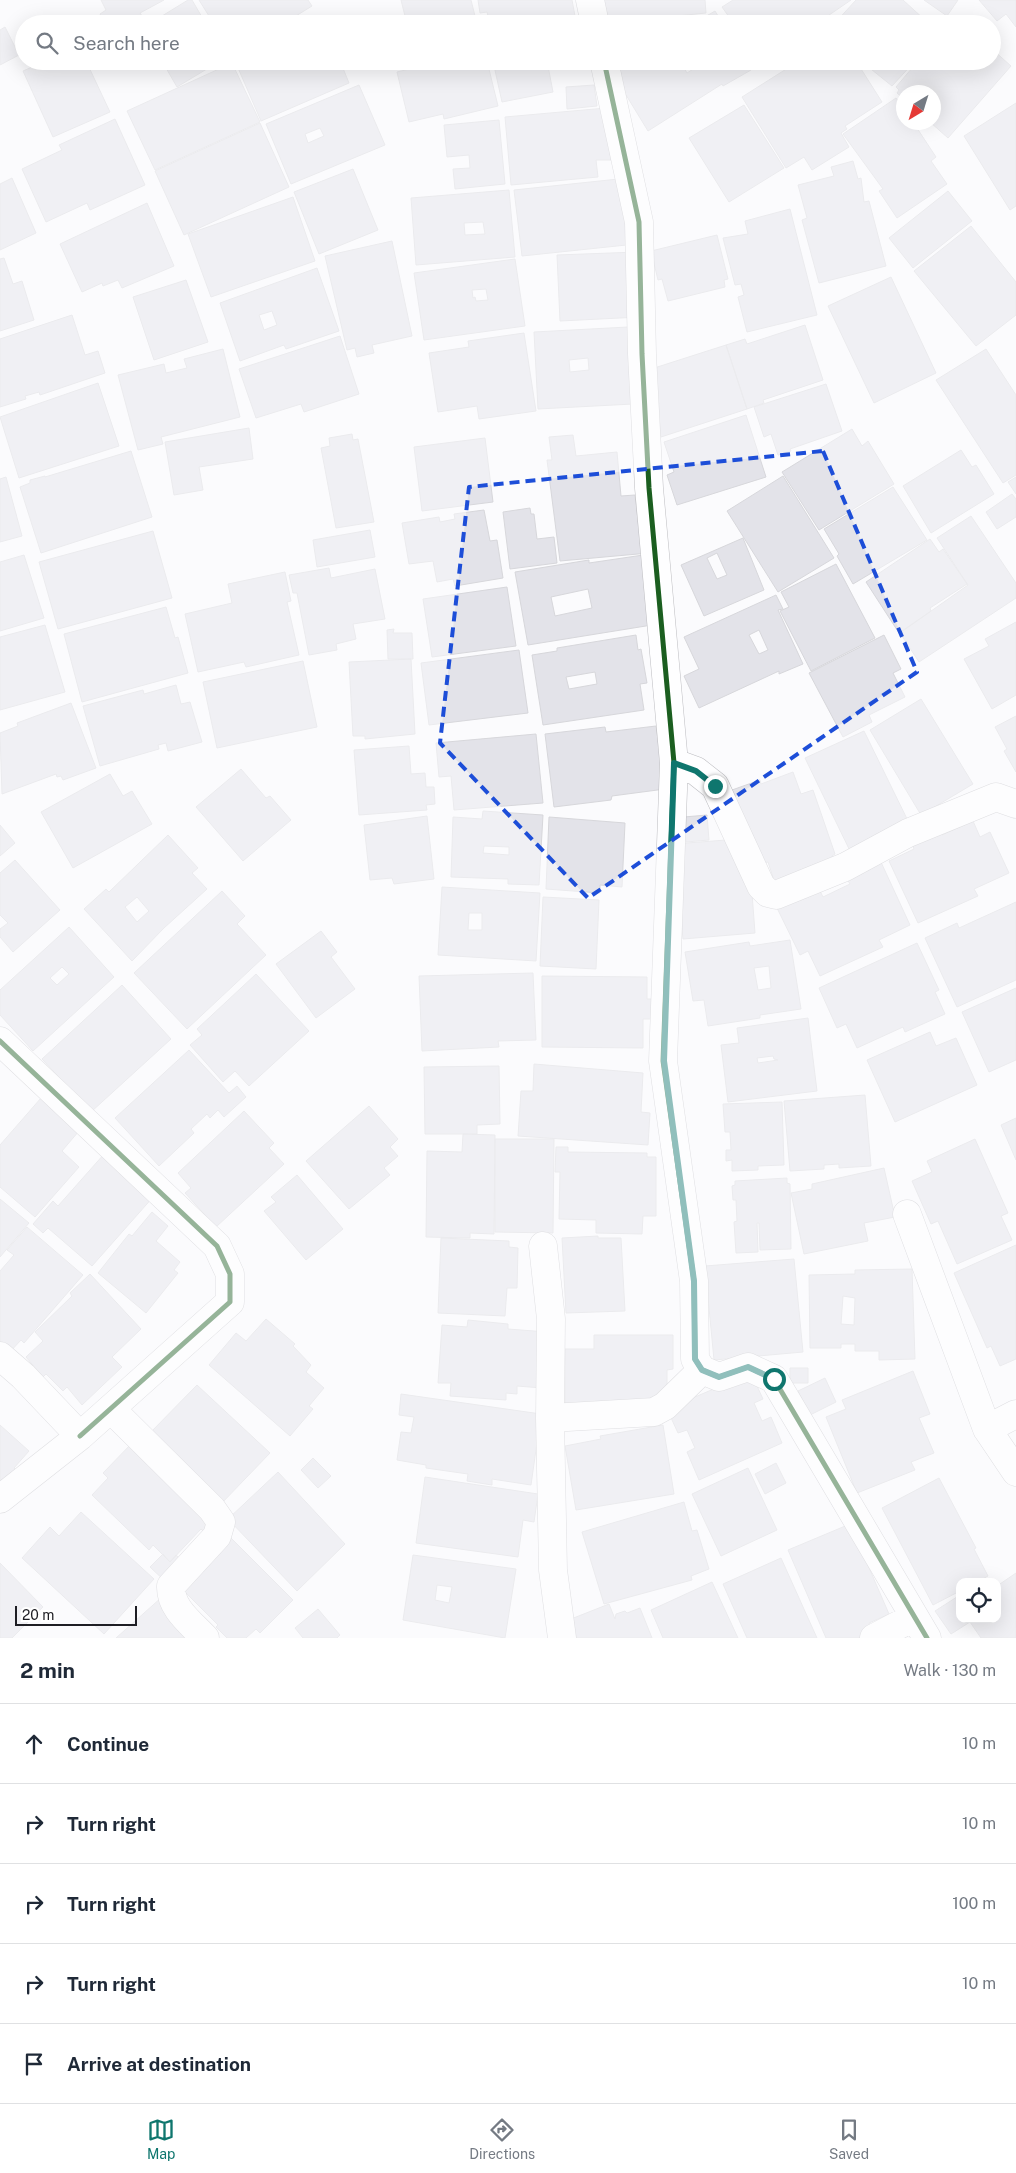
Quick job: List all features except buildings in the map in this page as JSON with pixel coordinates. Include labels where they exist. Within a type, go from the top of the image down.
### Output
[{"type":"street","points":[[590,0],[593,15]]},
{"type":"street","points":[[606,70],[639,222],[642,354],[649,488],[674,763],[664,1061],[694,1281],[695,1359],[702,1370],[719,1377],[748,1367],[774,1379],[920,1628],[874,1638]]},
{"type":"street","points":[[674,763],[696,771],[715,786],[761,886],[768,893],[776,895],[845,867],[908,833],[996,797],[1016,804]]},
{"type":"street","points":[[0,1041],[216,1246],[230,1274],[230,1302],[80,1436],[0,1499]]},
{"type":"street","points":[[907,1214],[987,1429],[1016,1472]]},
{"type":"street","points":[[543,1246],[551,1319],[550,1418],[553,1570],[562,1638]]},
{"type":"street","points":[[0,1356],[23,1376],[80,1436]]},
{"type":"street","points":[[550,1418],[654,1412],[666,1406],[702,1370]]},
{"type":"street","points":[[111,1409],[212,1509],[221,1522],[217,1536],[171,1586],[170,1596],[174,1604],[206,1638]]},
{"type":"street","points":[[987,1429],[1016,1414]]},
{"type":"highlighted area","points":[[823,451],[917,672],[588,898],[440,743],[469,487]]},
{"type":"cycle path","points":[[606,70],[639,222],[642,354],[649,488],[674,763],[663,1061],[694,1281],[695,1359],[702,1370],[719,1377],[748,1367],[774,1379],[927,1638]]},
{"type":"cycle path","points":[[0,1041],[217,1246],[230,1274],[230,1302],[80,1436]]},
{"type":"route","points":[[715,786],[696,771],[674,763],[664,1061],[694,1281],[695,1359],[702,1370],[719,1377],[748,1367],[774,1379]]}]
